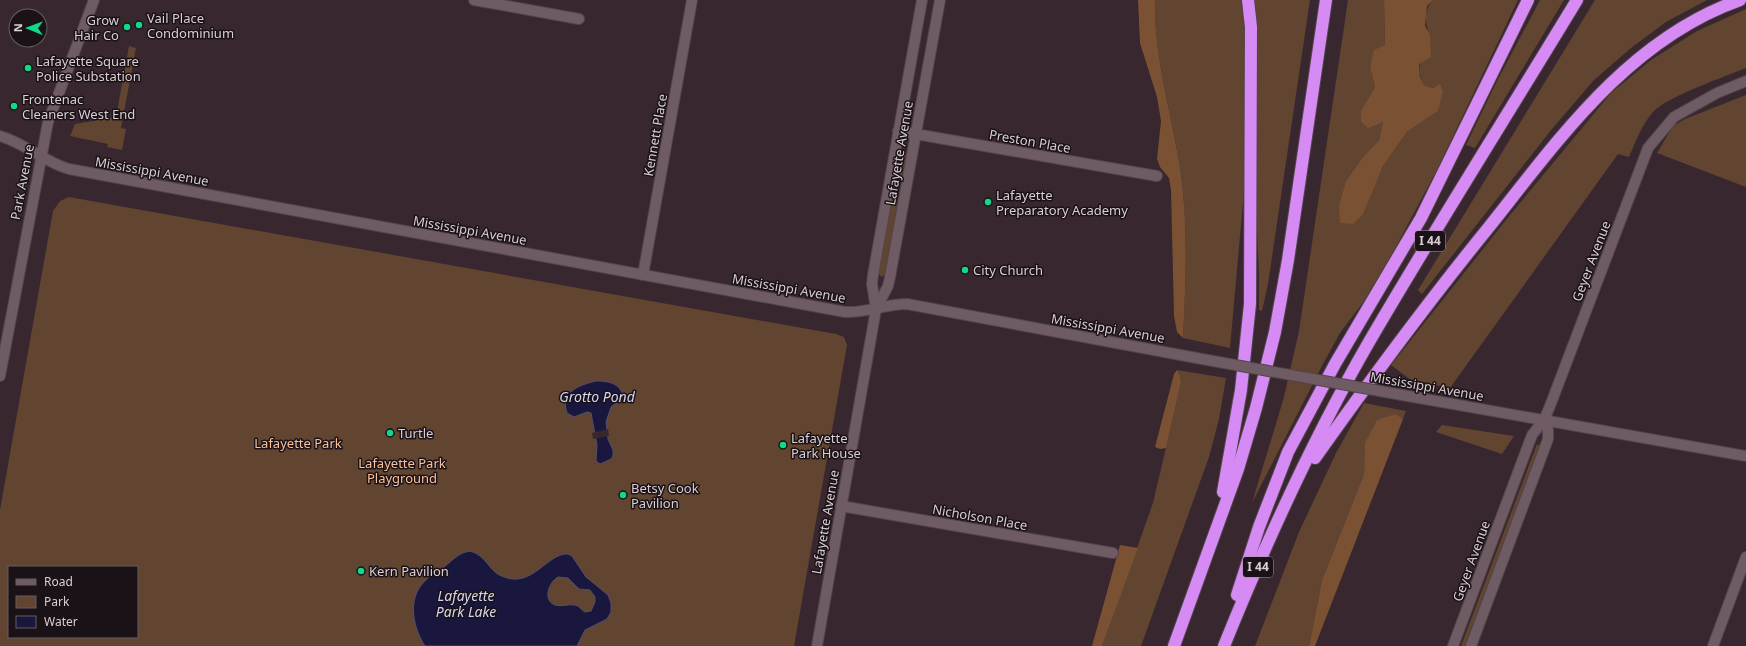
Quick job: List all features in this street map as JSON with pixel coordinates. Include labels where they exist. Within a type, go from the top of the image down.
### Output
[{"type":"highway","points":[[1216,530],[1241,390],[1250,304],[1251,27],[1248,0]]},
{"type":"highway","points":[[1174,646],[1216,530],[1256,408],[1274,332],[1288,260],[1326,0]]},
{"type":"highway","points":[[1223,646],[1259,527],[1288,452],[1335,364],[1421,218],[1528,0]]},
{"type":"highway","name":"I 44","points":[[1223,646],[1293,488],[1335,404],[1369,342],[1577,0]]},
{"type":"highway","points":[[1293,488],[1379,367],[1429,301],[1572,124],[1603,90],[1635,60],[1668,38],[1698,19],[1740,0]]},
{"type":"street","name":"Park Avenue","points":[[0,376],[40,156],[51,112],[94,0]]},
{"type":"street","points":[[474,0],[579,19]]},
{"type":"street","name":"Kennett Place","points":[[643,275],[692,0]]},
{"type":"street","name":"Lafayette Avenue","points":[[876,309],[872,284],[873,275],[922,0]]},
{"type":"street","name":"Lafayette Avenue","points":[[817,646],[876,309],[888,286],[890,277],[940,0]]},
{"type":"street","name":"Geyer Avenue","points":[[1453,646],[1532,435],[1544,420],[1648,148],[1674,117],[1717,93],[1746,81]]},
{"type":"street","name":"Preston Place","points":[[898,131],[1156,176]]},
{"type":"street","name":"Mississippi Avenue","points":[[0,136],[17,142],[40,156],[69,169],[643,275],[845,312],[876,309],[895,304],[914,305],[1202,359],[1746,456]]},
{"type":"street","points":[[1471,646],[1548,439],[1548,430],[1544,420]]},
{"type":"street","name":"Nicholson Place","points":[[841,506],[1113,553]]},
{"type":"street","points":[[1713,646],[1746,557]]},
{"type":"green space","points":[[1155,0],[1242,0],[1245,21],[1244,191],[1230,348],[1183,338],[1186,270],[1184,201],[1178,156],[1159,59],[1155,20]]},
{"type":"green space","points":[[1254,0],[1310,0],[1268,284],[1262,311],[1259,310],[1256,207],[1257,21]]},
{"type":"green space","points":[[1348,0],[1384,0],[1385,46],[1370,68],[1375,87],[1361,112],[1361,122],[1383,122],[1379,140],[1362,158],[1346,181],[1373,187],[1383,166],[1407,132],[1438,111],[1440,85],[1433,88],[1424,85],[1420,72],[1422,53],[1430,34],[1426,17],[1428,8],[1433,0],[1518,0],[1436,172],[1393,252],[1364,301],[1340,333],[1252,503],[1284,397],[1299,331]]},
{"type":"green space","points":[[1540,0],[1564,0],[1475,148],[1466,145],[1497,81]]},
{"type":"green space","points":[[1595,0],[1707,0],[1666,22],[1631,48],[1594,80],[1552,129],[1422,294],[1418,290]]},
{"type":"green space","points":[[1746,9],[1746,68],[1684,93],[1661,105],[1654,111],[1643,127],[1629,157],[1618,154],[1450,388],[1411,380],[1391,365],[1510,215],[1611,93],[1651,60],[1697,31]]},
{"type":"green space","points":[[129,46],[136,48],[121,128],[126,129],[122,150],[107,147],[108,144],[70,136],[75,124],[116,117]]},
{"type":"green space","points":[[1746,95],[1746,187],[1657,153],[1673,126],[1685,119]]},
{"type":"green space","points":[[900,151],[905,151],[906,155],[902,175],[898,178],[895,175]]},
{"type":"green space","name":"Lafayette Park","points":[[69,197],[836,334],[844,337],[847,345],[794,646],[0,646],[0,510],[53,211],[60,201]]},
{"type":"green space","points":[[896,197],[898,201],[885,274],[882,277],[877,273],[891,198]]},
{"type":"green space","points":[[1177,370],[1226,378],[1219,419],[1209,457],[1141,646],[1102,646],[1153,503],[1181,383],[1180,375]]},
{"type":"green space","points":[[1364,403],[1406,411],[1403,419],[1396,414],[1366,443],[1364,474],[1322,580],[1309,646],[1255,646],[1299,532],[1336,453]]},
{"type":"green space","points":[[1442,425],[1514,436],[1502,454],[1436,432]]},
{"type":"green space","points":[[1537,444],[1540,446],[1465,646],[1461,646]]},
{"type":"shaded area","points":[[1138,0],[1155,0],[1155,20],[1159,59],[1178,156],[1184,201],[1186,247],[1183,338],[1177,332],[1174,316],[1171,190],[1169,178],[1160,167],[1157,159],[1161,121],[1157,97],[1140,43]]},
{"type":"shaded area","points":[[1384,0],[1433,0],[1427,6],[1425,26],[1430,34],[1431,57],[1419,64],[1420,77],[1424,85],[1433,88],[1440,84],[1443,92],[1438,111],[1407,132],[1383,166],[1363,214],[1353,224],[1340,223],[1339,206],[1346,181],[1362,158],[1379,140],[1383,122],[1368,128],[1361,122],[1361,111],[1375,87],[1370,68],[1374,50],[1385,45]]},
{"type":"shaded area","points":[[1177,370],[1180,375],[1181,383],[1166,448],[1160,449],[1155,447],[1174,374]]},
{"type":"shaded area","points":[[1396,414],[1403,419],[1315,646],[1309,646],[1322,580],[1364,474],[1365,443],[1377,420]]},
{"type":"shaded area","points":[[1120,545],[1138,548],[1102,646],[1092,646]]},
{"type":"water","name":"Grotto Pond","points":[[596,381],[609,382],[617,386],[622,392],[623,397],[611,407],[606,422],[608,439],[613,450],[613,456],[611,459],[600,464],[596,461],[597,445],[591,413],[587,412],[574,417],[567,413],[566,406],[566,400],[572,391],[578,387]]},
{"type":"water","name":"Lafayette Park Lake","points":[[470,551],[481,556],[494,572],[504,577],[514,579],[523,578],[560,555],[568,554],[572,556],[586,577],[608,595],[611,603],[611,612],[607,619],[585,630],[577,646],[425,646],[417,631],[415,622],[415,597],[419,589],[428,578],[462,553]],"holes":[[[558,577],[568,578],[579,589],[590,590],[595,597],[595,602],[591,611],[585,612],[576,605],[558,606],[551,603],[548,591],[552,583]]]},
{"type":"pier","points":[[608,429],[609,436],[593,439],[592,433]]},
{"type":"place","name":"Vail Place Condominium","points":[[139,25]]},
{"type":"place","name":"Grow Hair Co","points":[[127,27]]},
{"type":"place","name":"Lafayette Square Police Substation","points":[[28,68]]},
{"type":"place","name":"Frontenac Cleaners West End","points":[[14,106]]},
{"type":"place","name":"Lafayette Preparatory Academy","points":[[988,202]]},
{"type":"place","name":"City Church","points":[[965,270]]},
{"type":"place","name":"Turtle","points":[[390,433]]},
{"type":"place","name":"Lafayette Park House","points":[[783,445]]},
{"type":"place","name":"Betsy Cook Pavilion","points":[[623,495]]},
{"type":"place","name":"Kern Pavilion","points":[[361,571]]},
{"type":"park label","name":"Lafayette Park Playground","points":[[402,470]]}]
